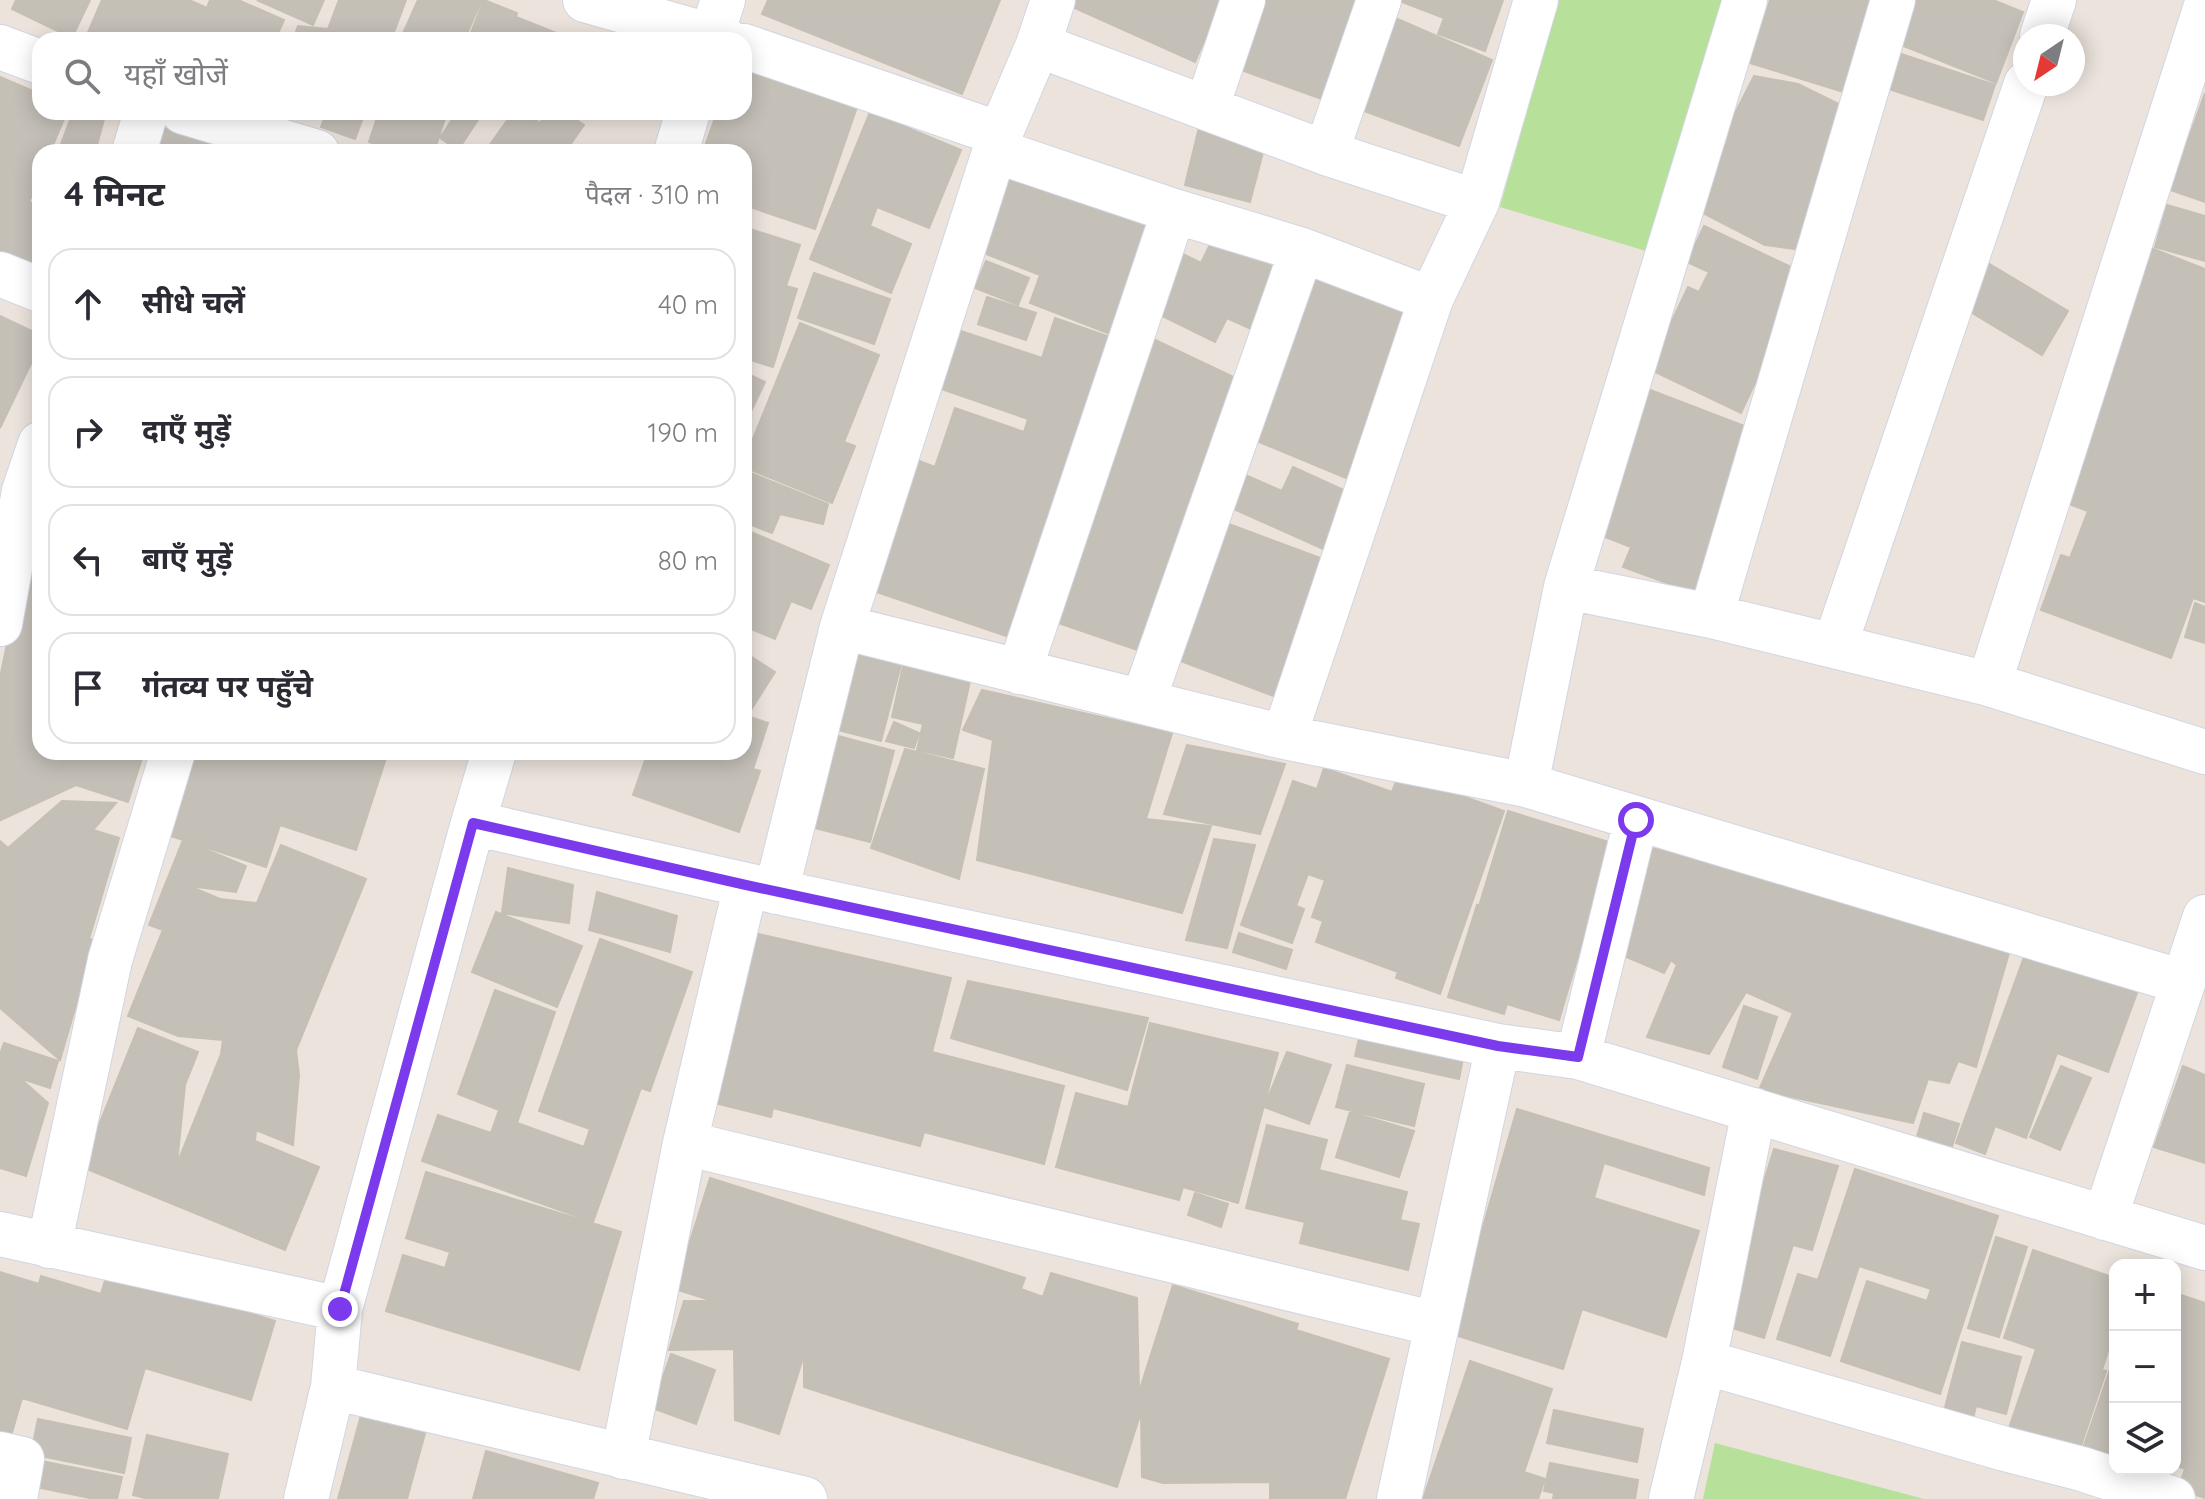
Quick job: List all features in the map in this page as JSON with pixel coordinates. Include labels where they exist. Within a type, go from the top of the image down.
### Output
[{"type":"street","points":[[585,0],[723,32]]},
{"type":"street","points":[[623,1457],[685,1143],[842,627],[998,142],[1053,0]]},
{"type":"street","points":[[1207,107],[1243,0]]},
{"type":"street","points":[[1326,153],[1379,0]]},
{"type":"street","points":[[1284,737],[1431,299],[1477,202],[1536,0]]},
{"type":"street","points":[[1526,785],[1566,587],[1745,0]]},
{"type":"street","points":[[1711,616],[1893,0]]},
{"type":"street","points":[[2046,24],[2054,0]]},
{"type":"street","points":[[1989,684],[2195,7]]},
{"type":"street","points":[[752,44],[1174,211],[1302,250],[1431,299]]},
{"type":"street","points":[[1038,45],[1326,153],[1477,202]]},
{"type":"street","points":[[0,47],[32,59]]},
{"type":"street","points":[[1835,645],[2022,96]]},
{"type":"street","points":[[136,144],[144,120]]},
{"type":"street","points":[[210,120],[290,144]]},
{"type":"street","points":[[678,144],[686,120]]},
{"type":"street","points":[[1019,672],[1174,211]]},
{"type":"street","points":[[1143,701],[1302,250]]},
{"type":"street","points":[[0,274],[32,287]]},
{"type":"street","points":[[1,616],[12,486],[32,456]]},
{"type":"street","points":[[1566,587],[1711,616],[1989,684],[2205,752]]},
{"type":"street","points":[[842,627],[1284,737],[1526,785],[2183,982]]},
{"type":"street","points":[[49,1246],[110,960],[171,760]]},
{"type":"street","points":[[306,1499],[333,1387],[340,1309],[492,760]]},
{"type":"street","points":[[1578,1057],[1636,820]]},
{"type":"street","points":[[473,823],[761,889],[1498,1046],[1578,1057],[2205,1248]]},
{"type":"street","points":[[2105,1218],[2205,917]]},
{"type":"street","points":[[1399,1499],[1498,1046]]},
{"type":"street","points":[[1671,1499],[1704,1362],[1754,1110]]},
{"type":"street","points":[[685,1143],[1436,1324]]},
{"type":"street","points":[[0,1234],[340,1309]]},
{"type":"street","points":[[1704,1362],[2005,1449],[2078,1484],[2173,1499]]},
{"type":"street","points":[[333,1387],[805,1499]]},
{"type":"street","points":[[0,1454],[22,1459],[15,1499]]},
{"type":"green space","points":[[1559,0],[1734,0],[1656,254],[1500,207]]},
{"type":"green space","points":[[1715,1443],[1924,1499],[1703,1499]]},
{"type":"building","points":[[16,0],[90,0],[75,32],[60,32],[12,9]]},
{"type":"building","points":[[102,0],[189,0],[207,8],[210,0],[238,0],[284,20],[279,32],[88,32]]},
{"type":"building","points":[[257,0],[324,0],[313,25]]},
{"type":"building","points":[[339,0],[406,0],[394,32],[296,32],[298,26],[328,29]]},
{"type":"building","points":[[418,0],[482,0],[468,32],[404,32]]},
{"type":"building","points":[[484,0],[554,32],[471,32]]},
{"type":"building","points":[[768,0],[1000,0],[962,94],[762,14]]},
{"type":"building","points":[[1070,0],[1222,0],[1195,62],[1068,5]]},
{"type":"building","points":[[1254,0],[1366,0],[1330,102],[1230,66]]},
{"type":"building","points":[[1397,0],[1503,0],[1485,51],[1438,34],[1444,18]]},
{"type":"building","points":[[1770,0],[1879,0],[1850,94],[1750,63]]},
{"type":"building","points":[[1907,0],[1993,0],[2023,12],[2018,24],[2013,24],[2013,38],[1996,83],[1891,41]]},
{"type":"building","points":[[1386,14],[1492,60],[1459,146],[1353,107]]},
{"type":"building","points":[[1895,52],[1995,85],[1983,120],[1883,87]]},
{"type":"building","points":[[752,64],[859,101],[815,229],[752,208],[752,144],[706,144],[714,120],[752,120]]},
{"type":"building","points":[[1754,76],[1798,84],[1849,109],[1801,250],[1765,245],[1701,212],[1708,199],[1713,171],[1727,142],[1730,123]]},
{"type":"building","points":[[0,77],[32,91],[32,120],[64,120],[53,144],[32,144],[32,195],[29,202],[32,203],[32,275],[0,262]]},
{"type":"building","points":[[2205,93],[2205,202],[2170,190]]},
{"type":"building","points":[[870,112],[961,150],[929,228],[877,207],[870,226],[911,244],[891,293],[810,259]]},
{"type":"building","points":[[1201,119],[1267,137],[1250,202],[1185,185]]},
{"type":"building","points":[[70,120],[104,120],[97,144],[61,144]]},
{"type":"building","points":[[163,120],[186,120],[257,144],[155,144]]},
{"type":"building","points":[[324,120],[362,120],[355,139],[321,127]]},
{"type":"building","points":[[376,120],[444,120],[437,144],[369,142]]},
{"type":"building","points":[[452,120],[478,120],[462,144],[449,144],[440,138]]},
{"type":"building","points":[[507,120],[536,120],[540,123],[542,120],[577,120],[584,125],[571,144],[490,144]]},
{"type":"building","points":[[1014,166],[1154,219],[1110,334],[1030,303],[1040,275],[981,252]]},
{"type":"building","points":[[2167,205],[2205,216],[2205,261],[2155,247]]},
{"type":"building","points":[[1704,226],[1806,274],[1741,413],[1649,369],[1688,287],[1699,292],[1709,272],[1687,262]]},
{"type":"building","points":[[752,230],[800,245],[786,286],[797,289],[773,367],[752,360]]},
{"type":"building","points":[[1215,234],[1284,268],[1253,330],[1227,318],[1215,342],[1148,309],[1177,251],[1201,263]]},
{"type":"building","points":[[2151,248],[2205,269],[2205,602],[2193,598],[2171,658],[2041,610],[2061,555],[2070,558],[2088,511],[2063,502]]},
{"type":"building","points":[[986,261],[1029,278],[1018,305],[975,288]]},
{"type":"building","points":[[1988,263],[2068,311],[2042,355],[1962,307]]},
{"type":"building","points":[[1309,265],[1411,307],[1394,361],[1346,478],[1247,437]]},
{"type":"building","points":[[814,273],[890,299],[874,344],[798,318]]},
{"type":"building","points":[[987,297],[1036,313],[1026,340],[978,324]]},
{"type":"building","points":[[0,316],[32,331],[32,362],[0,428]]},
{"type":"building","points":[[1055,318],[1116,339],[1015,639],[874,591],[917,460],[935,467],[955,408],[1024,432],[1028,419],[941,389],[961,331],[1042,358]]},
{"type":"building","points":[[800,323],[879,355],[844,442],[855,446],[832,503],[752,470],[752,441]]},
{"type":"building","points":[[1151,338],[1242,381],[1152,655],[1052,621]]},
{"type":"building","points":[[752,376],[765,382],[752,409]]},
{"type":"building","points":[[1645,388],[1755,430],[1694,593],[1623,567],[1631,547],[1597,534]]},
{"type":"building","points":[[1293,467],[1348,492],[1323,549],[1227,506],[1241,473],[1282,491]]},
{"type":"building","points":[[752,474],[828,504],[823,524],[780,514],[772,533],[752,525]]},
{"type":"building","points":[[1226,523],[1326,560],[1279,698],[1175,659]]},
{"type":"building","points":[[752,532],[829,565],[811,609],[791,601],[775,639],[752,629]]},
{"type":"building","points":[[32,557],[32,760],[141,760],[128,802],[76,785],[1,820],[0,678],[11,624]]},
{"type":"building","points":[[2195,603],[2205,607],[2205,643],[2185,637]]},
{"type":"building","points":[[860,646],[903,657],[881,741],[838,730]]},
{"type":"building","points":[[752,657],[775,672],[752,708]]},
{"type":"building","points":[[905,657],[972,672],[953,758],[917,750],[923,724],[892,717]]},
{"type":"building","points":[[982,690],[1172,733],[1146,819],[1211,826],[1182,913],[977,860],[993,740],[963,730]]},
{"type":"building","points":[[752,718],[768,723],[753,769],[760,771],[739,832],[633,795],[645,760],[752,760]]},
{"type":"building","points":[[894,722],[919,733],[914,748],[886,741]]},
{"type":"building","points":[[831,734],[894,751],[870,842],[807,826]]},
{"type":"building","points":[[1187,745],[1285,764],[1260,834],[1164,814]]},
{"type":"building","points":[[905,749],[984,769],[959,879],[871,848]]},
{"type":"building","points":[[192,760],[385,760],[356,850],[280,825],[266,867],[168,835]]},
{"type":"building","points":[[1324,768],[1392,792],[1399,773],[1504,811],[1440,994],[1396,978],[1398,972],[1316,942],[1323,921],[1312,917],[1325,880],[1308,874],[1296,906],[1304,909],[1292,943],[1241,925],[1293,781],[1317,789]]},
{"type":"building","points":[[62,801],[116,803],[93,830],[119,838],[89,939],[95,940],[60,1060],[0,1008],[0,841],[8,848]]},
{"type":"building","points":[[1508,811],[1612,843],[1559,1020],[1507,1004],[1504,1014],[1448,997]]},
{"type":"building","points":[[1214,839],[1255,845],[1227,948],[1186,940]]},
{"type":"building","points":[[183,840],[246,866],[236,892],[189,886],[220,899],[257,903],[281,845],[366,879],[296,1050],[299,1075],[293,1145],[256,1130],[255,1141],[319,1167],[285,1250],[82,1167],[138,1028],[198,1052],[185,1085],[177,1164],[221,1054],[223,1040],[178,1036],[128,1016],[163,930],[149,925]]},
{"type":"building","points":[[1647,842],[2009,953],[1976,1067],[1958,1061],[1949,1083],[1928,1079],[1913,1123],[1759,1090],[1793,1013],[1746,992],[1709,1054],[1647,1037],[1677,965],[1671,960],[1664,973],[1624,956]]},
{"type":"building","points":[[508,868],[573,885],[569,923],[502,913]]},
{"type":"building","points":[[597,892],[677,916],[670,952],[589,930]]},
{"type":"building","points":[[496,912],[582,946],[557,1007],[472,972]]},
{"type":"building","points":[[754,933],[951,978],[932,1052],[1064,1086],[1044,1164],[924,1132],[920,1146],[773,1108],[771,1117],[711,1102]]},
{"type":"building","points":[[1239,933],[1292,950],[1286,969],[1233,952]]},
{"type":"building","points":[[600,939],[692,972],[650,1091],[641,1088],[593,1222],[422,1161],[438,1115],[491,1133],[499,1110],[458,1094],[495,990],[555,1012],[517,1123],[584,1147],[590,1129],[539,1111]]},
{"type":"building","points":[[2027,949],[2138,990],[2108,1072],[2057,1053],[2026,1138],[1995,1126],[1985,1154],[1956,1143]]},
{"type":"building","points":[[968,981],[1148,1018],[1127,1090],[951,1038]]},
{"type":"building","points":[[1744,1006],[1777,1017],[1757,1079],[1723,1067]]},
{"type":"building","points":[[1150,1023],[1278,1053],[1238,1203],[1183,1187],[1179,1200],[1056,1167],[1076,1093],[1128,1107]]},
{"type":"building","points":[[1362,1025],[1465,1048],[1459,1079],[1355,1056]]},
{"type":"building","points":[[4,1043],[58,1061],[50,1088],[0,1072],[0,1054]]},
{"type":"building","points":[[1287,1052],[1331,1065],[1309,1124],[1264,1107]]},
{"type":"building","points":[[1347,1065],[1424,1084],[1414,1126],[1336,1107]]},
{"type":"building","points":[[2061,1066],[2091,1078],[2060,1150],[2030,1137]]},
{"type":"building","points":[[2183,1066],[2205,1075],[2205,1163],[2154,1147]]},
{"type":"building","points":[[0,1074],[23,1081],[48,1103],[26,1176],[0,1168]]},
{"type":"building","points":[[1517,1109],[1709,1168],[1704,1195],[1604,1163],[1594,1198],[1699,1231],[1666,1337],[1582,1309],[1563,1369],[1452,1334]]},
{"type":"building","points":[[1350,1112],[1414,1131],[1399,1177],[1336,1157]]},
{"type":"building","points":[[1924,1113],[1959,1124],[1951,1150],[1916,1140]]},
{"type":"building","points":[[1267,1125],[1327,1140],[1319,1170],[1407,1192],[1400,1220],[1419,1224],[1408,1270],[1300,1243],[1305,1222],[1246,1208]]},
{"type":"building","points":[[1774,1149],[1838,1166],[1812,1250],[1793,1245],[1764,1338],[1720,1324]]},
{"type":"building","points":[[1855,1169],[1998,1216],[1940,1394],[1841,1361],[1867,1281],[1927,1301],[1931,1289],[1859,1266],[1830,1356],[1777,1339],[1798,1274],[1818,1280]]},
{"type":"building","points":[[426,1172],[621,1232],[579,1370],[386,1311],[403,1255],[445,1268],[450,1252],[406,1238]]},
{"type":"building","points":[[710,1178],[1025,1278],[1021,1289],[1043,1297],[1051,1273],[1137,1298],[1139,1392],[1173,1285],[1298,1324],[1296,1330],[1389,1359],[1345,1499],[1270,1499],[1270,1482],[1163,1483],[1142,1477],[1141,1412],[1117,1487],[804,1387],[804,1355],[779,1434],[735,1420],[734,1349],[669,1350],[684,1301],[713,1301],[675,1289]]},
{"type":"building","points":[[1195,1193],[1228,1204],[1221,1227],[1188,1215]]},
{"type":"building","points":[[1996,1237],[2027,1247],[1999,1337],[1968,1328]]},
{"type":"building","points":[[2033,1250],[2109,1276],[2109,1348],[2102,1370],[2106,1371],[2077,1458],[2007,1434],[2036,1349],[2004,1338]]},
{"type":"building","points":[[108,1270],[275,1321],[251,1400],[145,1368],[127,1429],[22,1398],[9,1443],[0,1441],[0,1272],[39,1284],[41,1276],[101,1294]]},
{"type":"building","points":[[2181,1295],[2205,1303],[2205,1498],[2178,1489],[2185,1469],[2181,1467]]},
{"type":"building","points":[[1962,1342],[2021,1357],[2006,1414],[1976,1406],[1971,1427],[1942,1419]]},
{"type":"building","points":[[671,1354],[715,1370],[696,1424],[652,1408]]},
{"type":"building","points":[[1470,1361],[1552,1389],[1524,1472],[1545,1479],[1538,1499],[1423,1499]]},
{"type":"building","points":[[2109,1372],[2109,1468],[2079,1460]]},
{"type":"building","points":[[365,1401],[429,1419],[407,1499],[338,1499]]},
{"type":"building","points":[[1554,1410],[1643,1429],[1637,1462],[1547,1443]]},
{"type":"building","points":[[38,1419],[131,1438],[124,1473],[31,1454]]},
{"type":"building","points":[[147,1435],[228,1454],[218,1499],[149,1499],[133,1495]]},
{"type":"building","points":[[486,1451],[598,1483],[593,1499],[473,1499]]},
{"type":"building","points":[[36,1460],[122,1477],[117,1499],[95,1499],[31,1486]]},
{"type":"building","points":[[1550,1463],[1638,1480],[1635,1499],[1553,1499],[1554,1493],[1544,1491]]},
{"type":"route","points":[[340,1309],[473,823],[746,885],[1498,1046],[1578,1057],[1636,820]]}]
